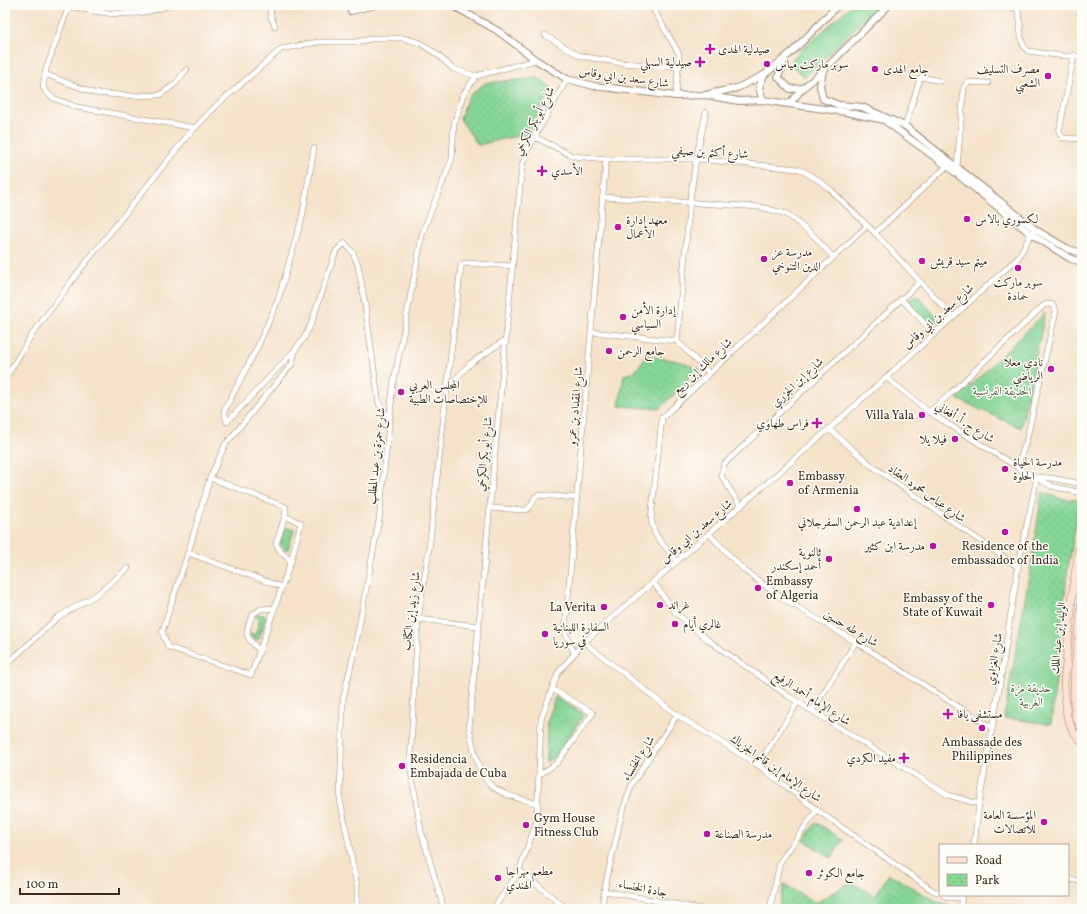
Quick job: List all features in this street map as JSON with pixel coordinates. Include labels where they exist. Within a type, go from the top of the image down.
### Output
[{"type":"main road","name":"الوليد إبن عبد الملك","points":[[1082,532],[1074,580],[1064,684],[1066,716],[1073,731],[1082,742]]},
{"type":"main road","name":"الوليد إبن عبد الملك","points":[[1082,600],[1074,678],[1074,705],[1076,716],[1082,730]]},
{"type":"street","points":[[170,5],[152,11],[113,14],[91,12],[71,6],[66,14],[50,56],[44,88],[53,98],[77,107],[195,128]]},
{"type":"street","points":[[204,5],[211,5]]},
{"type":"street","points":[[270,5],[271,17],[275,26]]},
{"type":"street","points":[[351,12],[374,5]]},
{"type":"street","name":"شارع سعد بن ابي وقاس","points":[[452,5],[498,31],[536,60],[567,79],[594,86],[676,96],[705,95],[739,101],[763,100],[846,112],[884,120],[947,166],[1031,234],[1070,259],[1082,262]]},
{"type":"street","points":[[651,5],[679,54],[676,96]]},
{"type":"street","points":[[705,95],[737,88],[764,76],[786,58],[838,5]]},
{"type":"street","points":[[789,104],[803,88],[823,71],[889,5]]},
{"type":"street","points":[[1003,6],[1016,8],[1018,11],[1020,16],[1021,36],[1024,47],[1028,51],[1063,56],[1082,56]]},
{"type":"street","points":[[545,35],[578,55],[586,58],[622,63],[678,67]]},
{"type":"street","points":[[5,379],[31,336],[76,275],[195,128],[216,106],[280,49],[298,44],[318,42],[356,42],[376,38],[403,38],[420,43],[438,55],[453,70],[476,76],[536,60]]},
{"type":"street","points":[[1074,55],[1059,132],[1063,138],[1082,139]]},
{"type":"street","points":[[786,58],[778,77],[790,89],[803,88]]},
{"type":"street","points":[[46,74],[94,93],[133,96],[160,95],[175,84],[187,69]]},
{"type":"street","points":[[823,71],[820,86],[823,99],[839,105],[862,107],[905,126],[1036,230],[1068,249],[1082,253]]},
{"type":"street","name":"شارع حمزة بن عبد المطلب","points":[[357,909],[357,886],[340,799],[343,699],[355,648],[379,520],[393,386],[423,231],[452,159],[454,124],[463,95],[476,76]]},
{"type":"street","points":[[763,100],[759,88],[764,76]]},
{"type":"street","points":[[905,126],[920,79],[922,77],[940,81]]},
{"type":"street","name":"شارع أبو بكر الكرخي","points":[[538,804],[504,793],[492,786],[479,768],[469,728],[522,165],[528,149],[567,79]]},
{"type":"street","points":[[956,167],[964,87],[968,82],[988,83]]},
{"type":"street","points":[[677,341],[690,202],[696,159],[706,112]]},
{"type":"street","name":"شارع أكثم بن صيفي","points":[[535,137],[573,156],[606,159],[696,159],[799,169],[817,179],[832,191],[875,233],[953,317]]},
{"type":"street","points":[[314,148],[302,218],[278,300],[257,348],[224,411],[227,422],[295,350],[304,338],[311,324],[336,251],[344,244],[353,253],[358,265],[379,404],[390,420]]},
{"type":"street","name":"شارع المقداد بن عمرو","points":[[574,653],[565,632],[606,159]]},
{"type":"street","points":[[875,233],[947,166]]},
{"type":"street","points":[[603,198],[760,207],[787,214],[814,236],[833,257]]},
{"type":"street","name":"شارع مالك إبن ربيع","points":[[677,562],[655,534],[651,519],[662,418],[868,226]]},
{"type":"street","name":"شارع سعد بن ابي وقاس","points":[[493,909],[519,870],[537,821],[541,719],[558,673],[584,642],[830,429],[1018,258],[1031,234],[1036,230]]},
{"type":"street","name":"شارع زيد إبن الكتاب","points":[[444,909],[421,831],[410,765],[418,619],[429,549],[461,265],[513,266]]},
{"type":"street","name":"شارع إبن الجزري","points":[[741,507],[722,475],[724,464],[920,282]]},
{"type":"street","points":[[901,299],[935,334]]},
{"type":"street","points":[[929,412],[1044,306],[1048,304],[1053,305],[1056,311],[1026,442],[1017,467]]},
{"type":"street","points":[[592,332],[677,341],[709,373]]},
{"type":"street","points":[[447,388],[471,363],[505,340]]},
{"type":"street","points":[[285,516],[302,522],[291,562],[251,675],[168,647],[162,632],[188,553],[210,478],[225,445],[292,364],[295,350]]},
{"type":"street","name":"شارع ج. أ. أفغاني","points":[[886,377],[929,412],[1017,467],[1051,486],[1082,493]]},
{"type":"street","name":"شارع عباس محمود العقاد","points":[[830,429],[872,466],[1018,567]]},
{"type":"street","points":[[210,478],[286,507],[285,516],[276,544],[281,552],[291,562]]},
{"type":"street","name":"شارع ج. أ. أفغاني","points":[[1037,478],[1051,478],[1082,484]]},
{"type":"street","name":"شارع الغزاوي","points":[[974,844],[979,804],[1018,567],[1037,478]]},
{"type":"street","points":[[489,508],[526,510],[531,507],[535,497],[539,495],[577,498]]},
{"type":"street","name":"شارع طه حسين","points":[[709,534],[744,570],[776,593],[992,728]]},
{"type":"street","points":[[188,553],[282,587]]},
{"type":"street","points":[[5,677],[7,661],[58,617],[96,595],[128,568]]},
{"type":"street","name":"شارع الإمام أحمد الرفيع","points":[[653,582],[675,612],[708,640],[798,702],[948,795],[979,804]]},
{"type":"street","points":[[260,651],[248,639],[246,630],[253,614],[261,609],[275,608]]},
{"type":"street","points":[[418,619],[478,626]]},
{"type":"street","name":"شارع الإمام إبن قائم الجزياك","points":[[584,642],[677,715],[758,765],[817,810],[932,890],[939,893]]},
{"type":"street","points":[[812,711],[856,642]]},
{"type":"street","points":[[539,775],[557,763],[593,713],[552,689]]},
{"type":"street","points":[[758,765],[798,702]]},
{"type":"street","name":"شارع الخنساء","points":[[602,909],[604,891],[622,813],[632,784],[677,715]]},
{"type":"street","points":[[770,909],[780,862],[817,810]]},
{"type":"street","points":[[519,870],[567,909]]},
{"type":"street","points":[[1069,879],[1082,881]]},
{"type":"street","name":"جادة الخنساء","points":[[604,891],[679,907],[701,909]]},
{"type":"street","points":[[945,896],[949,898],[962,896],[960,909]]},
{"type":"green space","points":[[852,5],[879,5],[805,77],[792,66],[793,58]]},
{"type":"green space","points":[[538,78],[552,89],[527,135],[478,145],[460,119],[468,97],[485,83]]},
{"type":"green space","points":[[917,295],[939,320],[931,327],[907,302]]},
{"type":"green space","name":"الحديقة الفرنسية","points":[[1045,313],[1021,428],[957,399]]},
{"type":"green space","points":[[646,356],[679,361],[700,369],[659,409],[619,406],[624,375],[635,372]]},
{"type":"green space","name":"حديقة مزة الغربية","points":[[1042,492],[1062,499],[1080,500],[1067,575],[1051,724],[1004,718],[1031,565]]},
{"type":"green space","points":[[288,528],[294,530],[288,549],[285,550],[280,544],[286,529]]},
{"type":"green space","points":[[257,614],[264,615],[266,618],[259,639],[254,640],[250,634],[255,635],[260,620],[256,617]]},
{"type":"green space","points":[[555,697],[584,714],[557,755],[546,763],[547,720]]},
{"type":"green space","points":[[816,822],[843,840],[831,858],[804,840]]},
{"type":"green space","points":[[889,874],[939,903],[951,907],[951,909],[778,909],[784,885],[816,903],[851,882],[875,896]]},
{"type":"place","name":"صيدلية الهدى","points":[[710,49]]},
{"type":"place","name":"صيدلية السهلي","points":[[700,62]]},
{"type":"place","name":"سوبر ماركت مياس","points":[[767,64]]},
{"type":"place","name":"جامع الهدى","points":[[875,69]]},
{"type":"place","name":"مصرف التسليف الشعبي","points":[[1048,76]]},
{"type":"place","name":"الأسدي","points":[[542,171]]},
{"type":"place","name":"لكسوري بالاس","points":[[967,219]]},
{"type":"place","name":"معهد إدارة الأعمال","points":[[618,227]]},
{"type":"place","name":"مدرسة عز الدين التنوخي","points":[[764,259]]},
{"type":"place","name":"ميتم سيد قريش","points":[[922,261]]},
{"type":"place","name":"سوبر ماركت حمادة","points":[[1018,268]]},
{"type":"place","name":"إدارة الأمن السياسي","points":[[623,317]]},
{"type":"place","name":"جامع الرحمن","points":[[609,351]]},
{"type":"place","name":"نادي معلا الرياضي","points":[[1051,369]]},
{"type":"place","name":"المجلس العربي للإختصاصات الطبية","points":[[401,392]]},
{"type":"place","name":"Villa Yala","points":[[922,415]]},
{"type":"place","name":"فراس طهاوي","points":[[817,423]]},
{"type":"place","name":"فيلا يلا","points":[[955,439]]},
{"type":"place","name":"مدرسة الحياة الحلوة","points":[[1005,469]]},
{"type":"place","name":"Embassy of Armenia","points":[[790,483]]},
{"type":"place","name":"إعدادية عبد الرحمن السفرجلاني","points":[[857,509]]},
{"type":"place","name":"Residence of the embassador of India","points":[[1005,532]]},
{"type":"place","name":"مدرسة ابن كثير","points":[[933,546]]},
{"type":"place","name":"ثالنوية أحمد إسكندر","points":[[829,559]]},
{"type":"place","name":"Embassy of Algeria","points":[[758,588]]},
{"type":"place","name":"غراند","points":[[660,605]]},
{"type":"place","name":"Embassy of the State of Kuwait","points":[[991,605]]},
{"type":"place","name":"La Verita","points":[[604,607]]},
{"type":"place","name":"غالري أيام","points":[[675,624]]},
{"type":"place","name":"السفارة اللبنانية في سوريا","points":[[545,634]]},
{"type":"place","name":"مستشفى يافا","points":[[948,714]]},
{"type":"place","name":"Ambassade des Philippines","points":[[982,728]]},
{"type":"place","name":"مفيد الكردي","points":[[904,758]]},
{"type":"place","name":"Residencia Embajada de Cuba","points":[[402,766]]},
{"type":"place","name":"المؤسسة العامة للاتصالات","points":[[1044,822]]},
{"type":"place","name":"Gym House Fitness Club","points":[[526,825]]},
{"type":"place","name":"مدرسة الصناعة","points":[[707,834]]},
{"type":"place","name":"جامع الكوثر","points":[[809,873]]},
{"type":"place","name":"مطعم مهراجا الهندي","points":[[498,878]]}]
